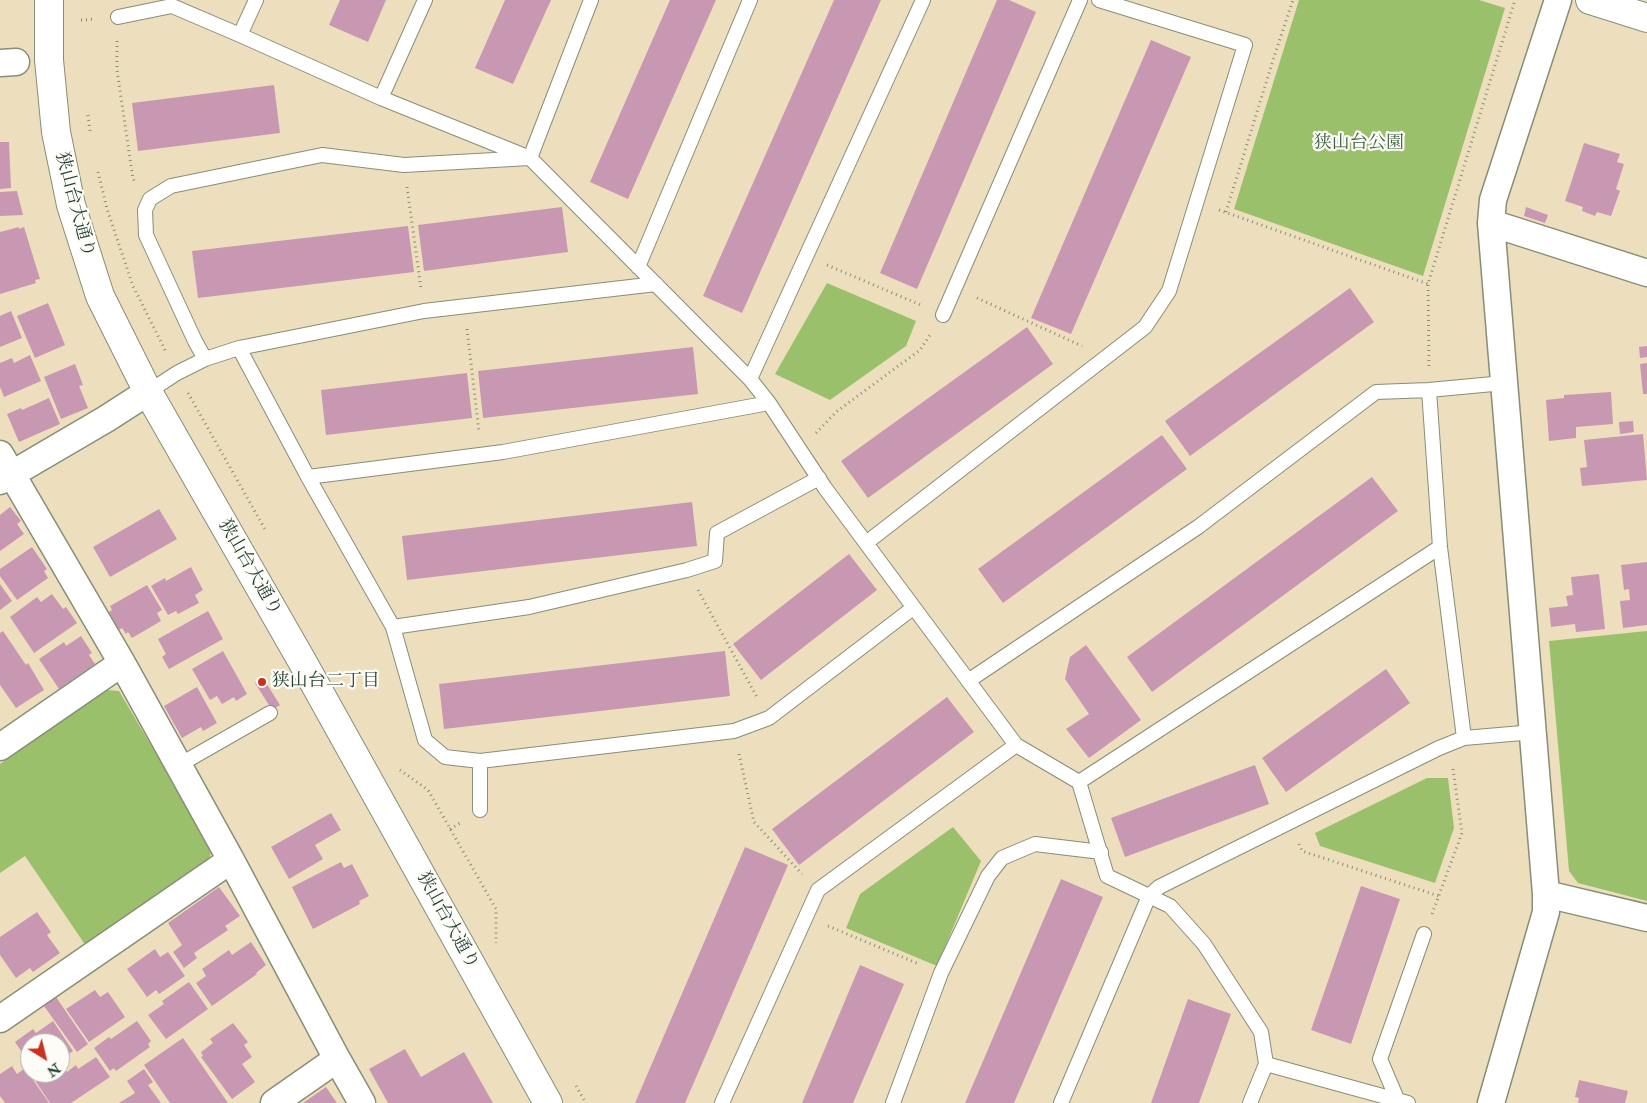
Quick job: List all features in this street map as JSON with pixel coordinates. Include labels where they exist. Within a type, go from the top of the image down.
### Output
[{"type":"street","name":"狭山台大通り","points":[[48,0],[49,60],[56,132],[71,205],[100,296],[148,392],[302,661],[548,1103]]},
{"type":"street","points":[[1491,1103],[1546,912],[1546,894],[1491,223],[1493,200],[1558,0]]},
{"type":"street","points":[[1590,0],[1647,18]]},
{"type":"street","points":[[1491,223],[1647,273]]},
{"type":"street","points":[[148,392],[106,419],[4,470],[122,663],[362,1103]]},
{"type":"street","points":[[0,746],[122,663]]},
{"type":"street","points":[[0,1019],[231,860]]},
{"type":"street","points":[[1546,894],[1647,918]]},
{"type":"street","points":[[274,1103],[337,1059]]},
{"type":"lane","points":[[240,35],[256,0]]},
{"type":"lane","points":[[381,98],[424,0]]},
{"type":"lane","points":[[530,158],[591,0]]},
{"type":"lane","points":[[638,267],[750,0]]},
{"type":"lane","points":[[750,379],[923,0]]},
{"type":"lane","points":[[943,315],[1080,0]]},
{"type":"lane","points":[[866,543],[1145,327],[1169,291],[1245,45],[1099,0]]},
{"type":"lane","points":[[118,17],[172,6],[381,98],[530,158],[750,379],[769,403],[819,478],[913,608],[1016,745],[1079,782],[1107,876],[1170,906],[1204,944],[1261,1032],[1266,1064],[1250,1103]]},
{"type":"lane","points":[[205,359],[146,235],[145,210],[150,199],[171,186],[322,155],[404,165],[530,158]]},
{"type":"lane","points":[[148,392],[177,373],[205,359],[239,348],[424,311],[656,284]]},
{"type":"lane","points":[[239,348],[308,477],[393,627],[425,740],[446,757],[480,761],[734,731],[769,718],[913,608]]},
{"type":"lane","points":[[968,680],[1198,527],[1376,392],[1429,390],[1504,383]]},
{"type":"lane","points":[[1429,390],[1440,548],[1464,738]]},
{"type":"lane","points":[[308,477],[481,455],[769,403]]},
{"type":"lane","points":[[393,627],[529,607],[687,570],[715,561],[717,533],[819,478]]},
{"type":"lane","points":[[1079,782],[1440,548]]},
{"type":"lane","points":[[179,765],[270,713]]},
{"type":"lane","points":[[1061,1103],[1150,896],[1159,887],[1450,743],[1464,738],[1534,732]]},
{"type":"lane","points":[[722,1103],[818,890],[1016,745]]},
{"type":"lane","points":[[480,761],[480,810]]},
{"type":"lane","points":[[893,1103],[941,973],[988,876],[1002,858],[1034,844],[1101,852]]},
{"type":"lane","points":[[1403,1101],[1380,1059],[1424,934]]},
{"type":"lane","points":[[1266,1064],[1403,1101]]},
{"type":"path","points":[[1226,212],[1293,0]]},
{"type":"path","points":[[1429,390],[1428,284],[1516,0]]},
{"type":"path","points":[[118,17],[117,70],[133,179],[150,199]]},
{"type":"path","points":[[81,20],[81,29]]},
{"type":"path","points":[[86,106],[90,136]]},
{"type":"path","points":[[96,164],[107,209],[133,286],[177,373],[270,538]]},
{"type":"path","points":[[404,165],[424,311]]},
{"type":"path","points":[[1197,202],[1428,284]]},
{"type":"path","points":[[800,450],[836,412],[920,350],[943,315],[806,256]]},
{"type":"path","points":[[955,288],[1106,357]]},
{"type":"path","points":[[464,306],[481,455]]},
{"type":"path","points":[[687,570],[769,718]]},
{"type":"path","points":[[734,731],[754,822],[818,890]]},
{"type":"path","points":[[1424,934],[1462,833],[1450,743]]},
{"type":"path","points":[[396,764],[401,772],[428,790],[496,909],[495,942],[500,950]]},
{"type":"path","points":[[1289,822],[1302,851],[1439,896]]},
{"type":"path","points":[[806,917],[941,973]]},
{"type":"path","points":[[571,1078],[586,1103]]},
{"type":"green space","name":"狭山台公園","points":[[1299,0],[1479,0],[1505,8],[1423,276],[1234,209]]},
{"type":"green space","points":[[827,283],[916,321],[906,346],[830,400],[775,374]]},
{"type":"green space","points":[[1647,631],[1647,901],[1578,883],[1569,871],[1549,641]]},
{"type":"green space","points":[[106,690],[119,691],[212,849],[208,863],[86,946],[25,856],[0,873],[0,764]]},
{"type":"green space","points":[[1427,778],[1448,778],[1454,828],[1435,883],[1320,846],[1315,833]]},
{"type":"green space","points":[[953,827],[981,861],[937,966],[846,928],[860,894]]},
{"type":"building","points":[[340,0],[386,0],[368,42],[329,25]]},
{"type":"building","points":[[505,0],[551,0],[513,84],[475,68]]},
{"type":"building","points":[[670,0],[716,0],[628,199],[590,182]]},
{"type":"building","points":[[834,0],[881,0],[742,313],[703,296]]},
{"type":"building","points":[[997,0],[1009,0],[1036,12],[917,289],[880,273]]},
{"type":"building","points":[[1151,40],[1191,57],[1071,334],[1031,318]]},
{"type":"building","points":[[274,85],[280,133],[138,151],[132,103]]},
{"type":"building","points":[[0,142],[9,142],[11,188],[0,189]]},
{"type":"building","points":[[1584,143],[1620,154],[1617,162],[1624,164],[1616,189],[1620,191],[1611,216],[1597,212],[1595,216],[1582,211],[1583,207],[1565,201]]},
{"type":"building","points":[[17,191],[23,215],[0,216],[0,192]]},
{"type":"building","points":[[562,207],[568,252],[424,271],[418,225]]},
{"type":"building","points":[[1526,207],[1548,215],[1545,223],[1524,216]]},
{"type":"building","points":[[408,226],[414,272],[198,298],[192,251]]},
{"type":"building","points":[[19,227],[19,229],[24,227],[40,279],[35,280],[36,283],[0,294],[0,232]]},
{"type":"building","points":[[1350,288],[1374,322],[1190,456],[1165,421]]},
{"type":"building","points":[[48,303],[65,345],[35,358],[17,316]]},
{"type":"building","points":[[11,311],[22,338],[0,347],[0,316]]},
{"type":"building","points":[[1027,327],[1053,364],[868,498],[841,461]]},
{"type":"building","points":[[1647,346],[1647,357],[1640,358],[1639,347]]},
{"type":"building","points":[[693,347],[698,394],[483,418],[478,371]]},
{"type":"building","points":[[30,355],[41,381],[4,397],[0,387],[0,363],[12,358],[14,363]]},
{"type":"building","points":[[1647,363],[1647,394],[1643,394],[1640,364]]},
{"type":"building","points":[[75,364],[83,385],[79,386],[88,408],[61,419],[44,377]]},
{"type":"building","points":[[467,373],[472,418],[326,435],[321,390]]},
{"type":"building","points":[[1611,392],[1613,424],[1576,427],[1576,438],[1549,441],[1546,400],[1564,398],[1564,395]]},
{"type":"building","points":[[49,398],[60,424],[19,442],[7,414],[21,408],[22,410]]},
{"type":"building","points":[[1633,421],[1634,432],[1620,434],[1619,422]]},
{"type":"building","points":[[1643,434],[1647,480],[1582,486],[1580,468],[1587,467],[1584,440]]},
{"type":"building","points":[[1162,435],[1187,469],[1003,603],[978,569]]},
{"type":"building","points":[[1372,477],[1398,511],[1152,692],[1127,657]]},
{"type":"building","points":[[692,502],[697,546],[407,580],[402,536]]},
{"type":"building","points":[[10,507],[21,521],[17,524],[24,534],[0,551],[0,515]]},
{"type":"building","points":[[159,509],[177,539],[110,577],[93,547]]},
{"type":"building","points":[[32,547],[47,569],[44,571],[48,578],[17,600],[0,576],[0,569]]},
{"type":"building","points":[[849,554],[877,590],[761,680],[733,644]]},
{"type":"building","points":[[1647,562],[1647,625],[1623,628],[1620,601],[1630,600],[1629,589],[1624,590],[1621,565]]},
{"type":"building","points":[[191,567],[203,590],[195,595],[199,603],[178,614],[176,611],[168,615],[151,586],[165,578],[166,581]]},
{"type":"building","points":[[1599,574],[1605,629],[1576,632],[1575,624],[1551,627],[1549,608],[1568,606],[1566,596],[1573,595],[1571,577]]},
{"type":"building","points":[[0,584],[12,601],[0,610]]},
{"type":"building","points":[[147,585],[162,610],[157,613],[161,621],[132,638],[122,628],[119,630],[109,612],[112,610],[110,606]]},
{"type":"building","points":[[52,594],[63,609],[66,607],[77,623],[34,653],[10,617],[37,597],[41,602]]},
{"type":"building","points":[[208,611],[223,639],[169,669],[162,657],[166,654],[158,639]]},
{"type":"building","points":[[3,631],[26,665],[28,663],[44,690],[16,708],[0,685],[0,633]]},
{"type":"building","points":[[81,636],[92,653],[89,655],[95,664],[59,689],[39,659],[64,642],[66,646]]},
{"type":"building","points":[[1086,645],[1141,720],[1089,758],[1066,729],[1089,714],[1065,679],[1070,657]]},
{"type":"building","points":[[223,651],[247,694],[236,701],[234,697],[222,704],[217,696],[210,700],[192,669]]},
{"type":"building","points":[[725,651],[730,696],[444,729],[439,684]]},
{"type":"building","points":[[1386,669],[1410,703],[1286,792],[1262,758]]},
{"type":"building","points":[[263,678],[280,705],[272,710],[255,683]]},
{"type":"building","points":[[197,687],[217,723],[203,731],[201,727],[182,738],[164,706]]},
{"type":"building","points":[[947,697],[974,732],[799,865],[772,829]]},
{"type":"building","points":[[1255,765],[1269,804],[1125,857],[1111,818]]},
{"type":"building","points":[[331,813],[341,830],[315,845],[323,859],[289,879],[271,847]]},
{"type":"building","points":[[745,847],[788,865],[685,1103],[635,1103]]},
{"type":"building","points":[[341,862],[344,868],[352,864],[369,896],[359,901],[360,904],[313,929],[292,887]]},
{"type":"building","points":[[1061,879],[1103,897],[1014,1103],[965,1103]]},
{"type":"building","points":[[1361,886],[1400,899],[1351,1044],[1311,1030]]},
{"type":"building","points":[[219,887],[240,916],[225,926],[228,930],[194,953],[197,958],[184,968],[173,952],[182,945],[168,923]]},
{"type":"building","points":[[37,912],[51,932],[47,935],[60,953],[33,972],[30,968],[16,978],[0,955],[0,937]]},
{"type":"building","points":[[251,942],[266,965],[257,974],[212,1006],[196,983],[206,976],[202,969],[229,950],[232,955]]},
{"type":"building","points":[[155,949],[160,957],[168,952],[185,976],[159,994],[156,990],[147,997],[127,969]]},
{"type":"building","points":[[860,965],[904,984],[853,1103],[802,1103]]},
{"type":"building","points":[[189,982],[208,1009],[166,1039],[148,1015],[164,1004],[162,1001]]},
{"type":"building","points":[[95,990],[100,997],[108,992],[125,1017],[89,1042],[66,1009]]},
{"type":"building","points":[[56,997],[88,1044],[77,1052],[70,1042],[70,1033],[63,1033],[44,1006]]},
{"type":"building","points":[[1188,999],[1231,1014],[1199,1103],[1151,1103]]},
{"type":"building","points":[[53,1021],[61,1033],[36,1033]]},
{"type":"building","points":[[137,1021],[151,1041],[148,1044],[150,1047],[116,1071],[114,1068],[110,1071],[94,1048]]},
{"type":"building","points":[[233,1023],[248,1042],[244,1045],[252,1057],[242,1064],[255,1082],[232,1099],[201,1057],[203,1056],[201,1052],[213,1043],[210,1039]]},
{"type":"building","points":[[33,1029],[36,1033],[27,1033]]},
{"type":"building","points":[[20,1038],[20,1049],[15,1042]]},
{"type":"building","points":[[183,1038],[228,1103],[170,1103],[144,1065]]},
{"type":"building","points":[[405,1049],[421,1077],[464,1052],[493,1103],[388,1103],[369,1069]]},
{"type":"building","points":[[96,1057],[110,1077],[71,1103],[50,1103],[37,1083],[70,1083],[70,1070],[76,1065],[78,1069]]},
{"type":"building","points":[[12,1066],[17,1074],[20,1072],[20,1083],[35,1083],[49,1103],[5,1103],[0,1096],[0,1074]]},
{"type":"building","points":[[144,1069],[153,1082],[148,1085],[161,1103],[119,1103],[135,1093],[127,1081]]},
{"type":"building","points":[[1579,1080],[1628,1091],[1625,1103],[1578,1103],[1579,1098],[1575,1097]]},
{"type":"building","points":[[326,1087],[337,1103],[303,1103]]},
{"type":"place","name":"狭山台二丁目","points":[[262,682]]}]
